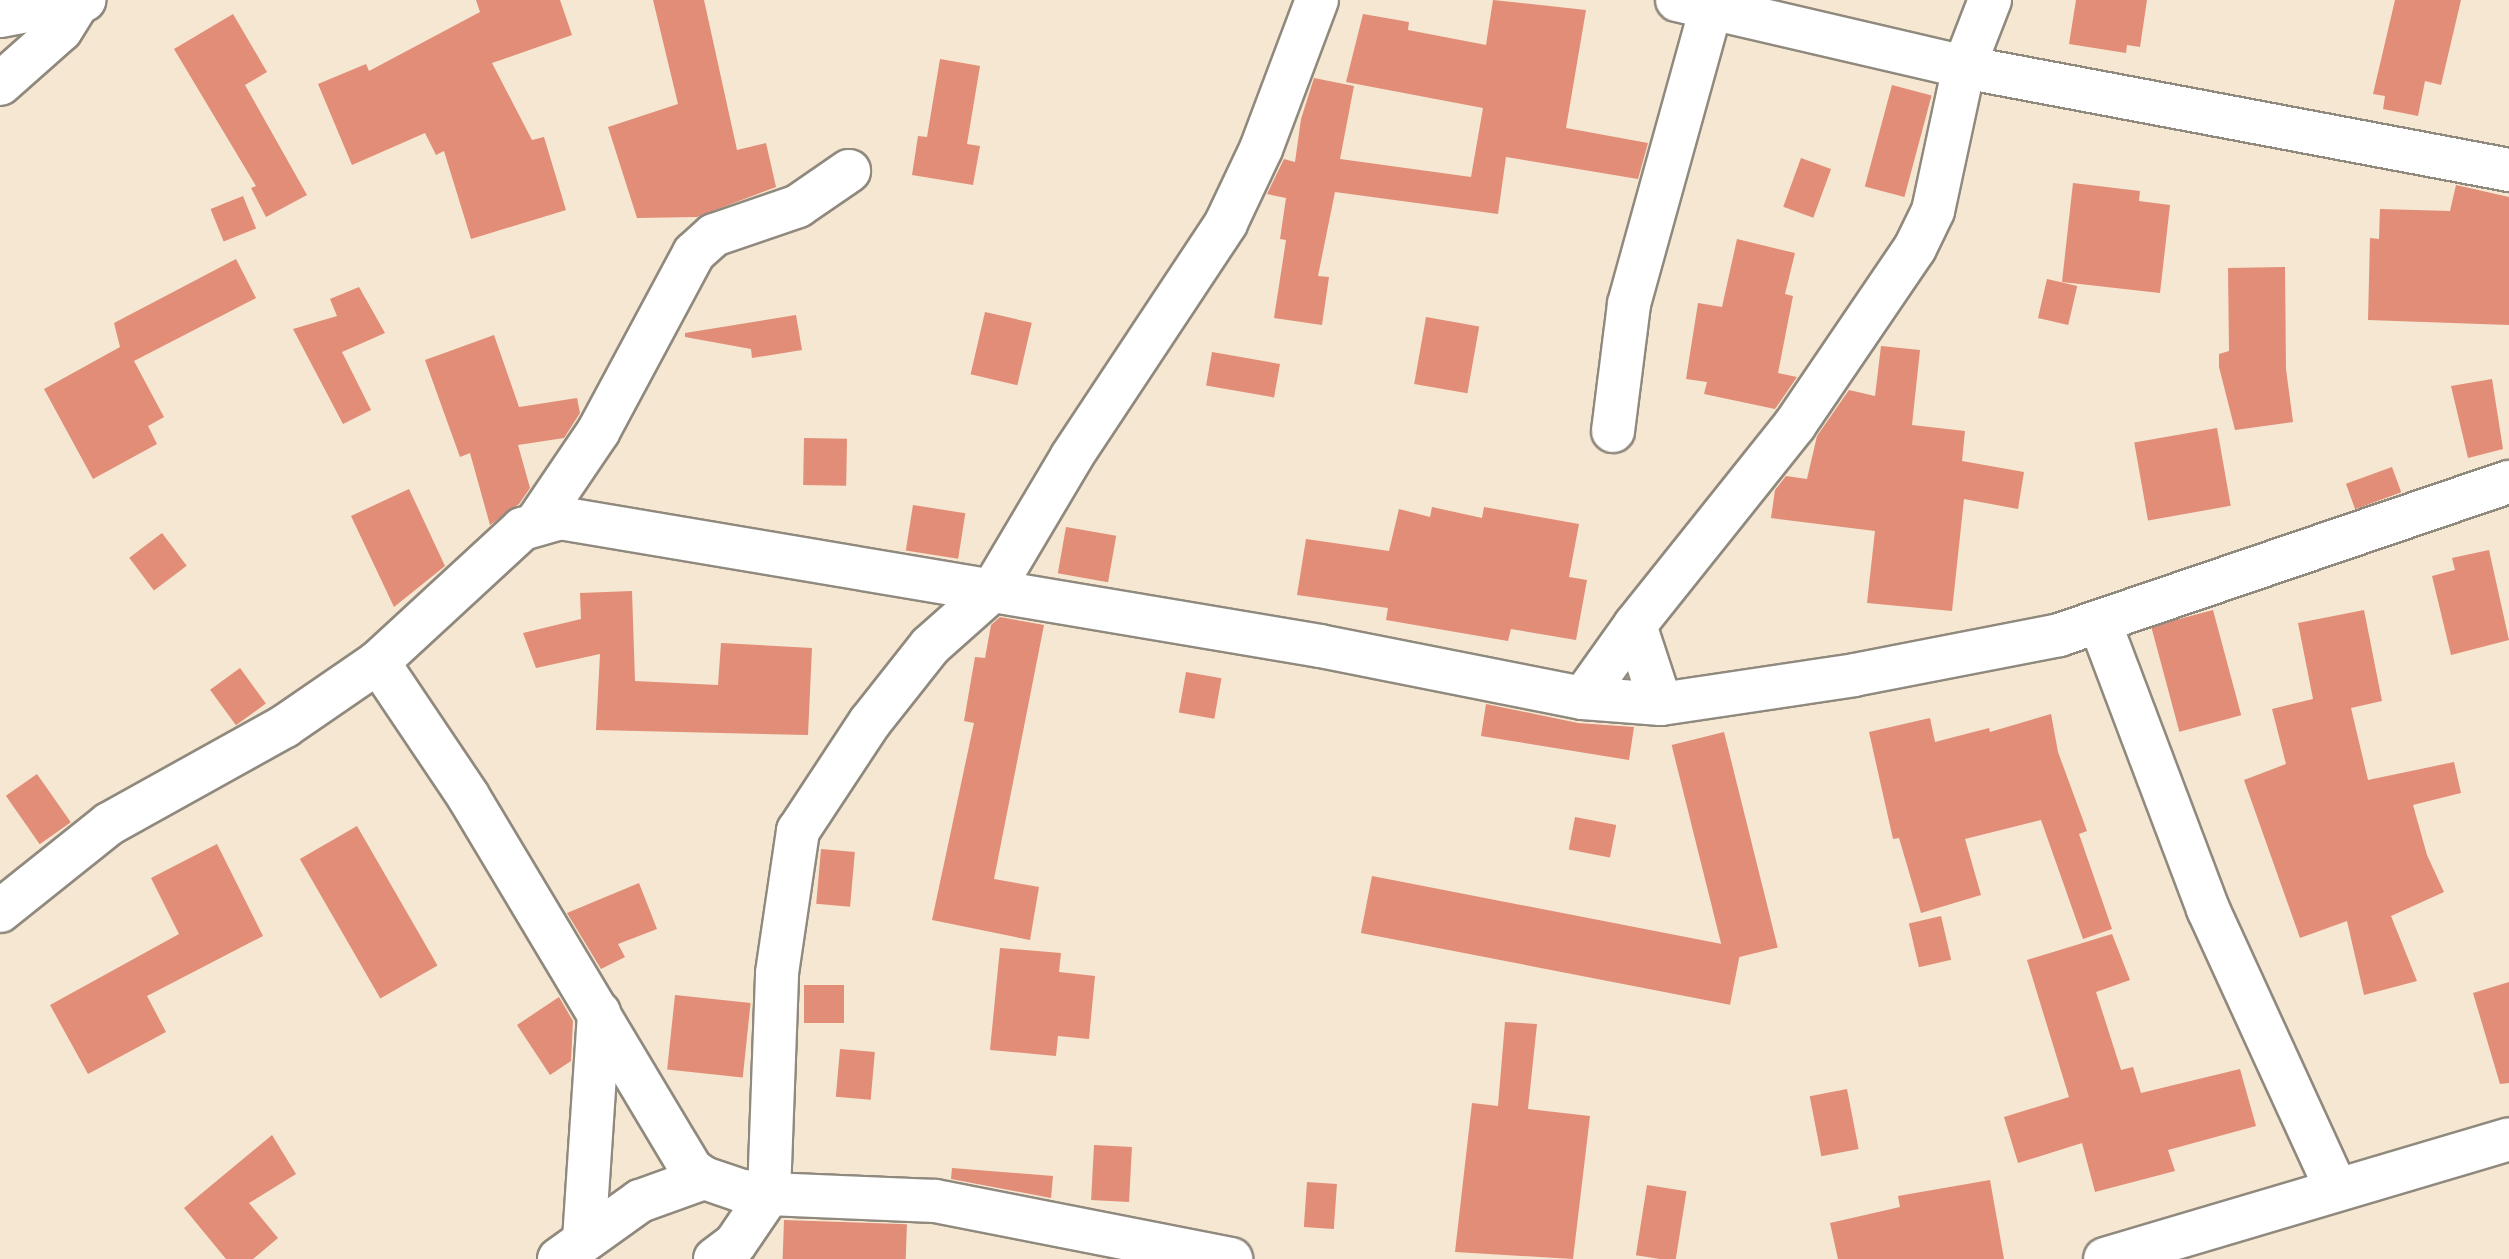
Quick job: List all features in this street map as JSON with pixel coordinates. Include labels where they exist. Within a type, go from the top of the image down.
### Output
[{"type":"street","points":[[0,16],[82,0]]},
{"type":"street","points":[[0,84],[60,30],[82,0]]},
{"type":"street","points":[[715,1259],[735,1244],[769,1194],[777,973],[798,831],[870,722],[930,646],[992,592],[1072,456],[1226,223],[1262,149],[1317,0]]},
{"type":"street","points":[[1583,698],[1635,625],[1794,426],[1916,248],[1933,210],[1964,66],[1990,0]]},
{"type":"street","points":[[1613,431],[1629,304],[1694,4],[1964,66],[2509,170]]},
{"type":"street","points":[[537,522],[598,432],[694,253],[714,235],[798,206],[850,171]]},
{"type":"street","points":[[0,911],[109,824],[286,726],[378,662],[522,529],[560,518],[1320,646],[1583,698],[1661,704],[1982,652],[2100,623],[2509,482]]},
{"type":"street","points":[[2100,623],[2208,909],[2335,1187]]},
{"type":"street","points":[[1635,625],[1661,704]]},
{"type":"street","points":[[378,662],[468,796],[692,1170],[742,1192],[936,1201],[1231,1259]]},
{"type":"street","points":[[572,1249],[599,1012]]},
{"type":"street","points":[[2105,1259],[2335,1187],[2509,1139]]},
{"type":"street","points":[[572,1249],[640,1201],[704,1178]]},
{"type":"building","points":[[476,0],[560,0],[572,35],[492,63],[532,140],[544,137],[566,210],[471,239],[444,151],[436,155],[425,133],[352,165],[318,84],[366,64],[369,71],[480,12]]},
{"type":"building","points":[[653,0],[704,0],[737,150],[766,143],[776,187],[697,217],[637,218],[608,127],[678,104]]},
{"type":"building","points":[[1493,0],[1586,10],[1566,128],[1648,143],[1638,179],[1506,157],[1498,214],[1335,192],[1318,276],[1329,277],[1322,325],[1274,318],[1286,240],[1280,239],[1286,198],[1267,194],[1284,159],[1295,162],[1301,119],[1314,78],[1354,86],[1340,159],[1471,177],[1483,108],[1346,82],[1363,14],[1409,22],[1408,30],[1486,45]]},
{"type":"building","points":[[2076,0],[2147,0],[2140,47],[2127,45],[2126,53],[2069,44]]},
{"type":"building","points":[[2395,0],[2461,0],[2441,85],[2425,81],[2418,116],[2383,109],[2385,96],[2373,94]]},
{"type":"building","points":[[233,14],[267,72],[245,85],[307,195],[266,217],[251,188],[256,186],[174,49]]},
{"type":"building","points":[[940,59],[980,66],[967,144],[980,146],[973,185],[912,175],[918,136],[927,137]]},
{"type":"building","points":[[1892,85],[1932,96],[1904,197],[1865,186]]},
{"type":"building","points":[[1801,158],[1831,169],[1813,218],[1783,207]]},
{"type":"building","points":[[2073,183],[2140,191],[2139,201],[2170,205],[2160,293],[2062,282]]},
{"type":"building","points":[[2456,185],[2509,197],[2509,325],[2368,320],[2370,238],[2379,239],[2380,209],[2450,211]]},
{"type":"building","points":[[243,196],[256,228],[224,242],[211,209]]},
{"type":"building","points":[[1737,239],[1795,253],[1785,294],[1793,296],[1778,373],[1797,377],[1775,409],[1704,394],[1707,382],[1686,379],[1698,303],[1722,307]]},
{"type":"building","points":[[236,259],[256,298],[134,361],[164,417],[148,426],[157,444],[93,479],[44,389],[120,347],[114,323]]},
{"type":"building","points":[[2285,267],[2286,369],[2293,422],[2235,430],[2219,367],[2219,354],[2229,351],[2228,268]]},
{"type":"building","points":[[2047,279],[2077,286],[2068,325],[2038,318]]},
{"type":"building","points":[[359,287],[385,333],[342,352],[371,410],[343,424],[293,329],[337,316],[330,299]]},
{"type":"building","points":[[985,312],[1032,323],[1017,385],[971,374]]},
{"type":"building","points":[[796,315],[802,350],[752,358],[751,349],[685,337],[685,333]]},
{"type":"building","points":[[1426,317],[1479,326],[1467,393],[1414,384]]},
{"type":"building","points":[[494,335],[519,407],[577,398],[580,413],[564,438],[518,445],[530,488],[519,504],[490,525],[470,453],[460,457],[425,360]]},
{"type":"building","points":[[1881,346],[1920,350],[1912,425],[1965,431],[1962,461],[2024,472],[2018,509],[1964,499],[1952,611],[1867,603],[1875,531],[1771,518],[1775,490],[1786,476],[1807,479],[1817,436],[1849,390],[1875,396]]},
{"type":"building","points":[[1212,352],[1280,364],[1274,397],[1206,385]]},
{"type":"building","points":[[2492,379],[2503,449],[2468,458],[2451,386]]},
{"type":"building","points":[[2217,428],[2231,506],[2148,520],[2134,443]]},
{"type":"building","points":[[804,438],[847,439],[846,486],[803,485]]},
{"type":"building","points":[[2392,467],[2401,492],[2355,509],[2346,484]]},
{"type":"building","points":[[409,489],[445,566],[394,607],[351,516]]},
{"type":"building","points":[[913,505],[965,513],[958,559],[906,550]]},
{"type":"building","points":[[1432,507],[1482,518],[1484,507],[1579,524],[1569,577],[1587,580],[1576,640],[1511,629],[1508,641],[1386,620],[1388,608],[1297,595],[1306,539],[1389,551],[1399,509],[1430,517]]},
{"type":"building","points":[[1066,527],[1116,536],[1108,582],[1058,573]]},
{"type":"building","points":[[162,533],[187,566],[154,590],[129,558]]},
{"type":"building","points":[[2489,550],[2509,640],[2451,655],[2432,576],[2455,570],[2452,558]]},
{"type":"building","points":[[632,591],[635,681],[718,685],[721,643],[812,648],[808,735],[596,730],[600,654],[536,668],[523,633],[581,619],[580,593]]},
{"type":"building","points":[[2213,610],[2241,715],[2179,732],[2151,627]]},
{"type":"building","points":[[2364,610],[2382,701],[2351,708],[2368,780],[2454,762],[2461,793],[2413,805],[2427,855],[2444,892],[2391,916],[2417,981],[2364,995],[2347,921],[2300,938],[2244,780],[2286,764],[2272,709],[2313,699],[2298,623]]},
{"type":"building","points":[[1000,617],[1044,625],[994,879],[1039,887],[1030,940],[932,920],[974,723],[964,721],[975,657],[985,658],[991,625]]},
{"type":"building","points":[[240,668],[266,704],[236,725],[210,690]]},
{"type":"building","points":[[1186,672],[1221,678],[1214,719],[1179,712]]},
{"type":"building","points":[[1486,704],[1578,723],[1634,727],[1629,760],[1481,736]]},
{"type":"building","points":[[2051,714],[2058,752],[2087,831],[2079,834],[2112,929],[2083,939],[2041,820],[1965,839],[1981,895],[1921,913],[1899,838],[1893,839],[1869,732],[1930,718],[1935,742],[1989,728],[1990,732]]},
{"type":"building","points":[[1724,732],[1778,947],[1725,960],[1672,745]]},
{"type":"building","points":[[37,774],[71,822],[40,844],[6,796]]},
{"type":"building","points":[[1575,817],[1616,825],[1610,857],[1569,849]]},
{"type":"building","points":[[357,826],[438,965],[380,998],[300,859]]},
{"type":"building","points":[[217,844],[263,936],[147,996],[166,1032],[88,1074],[50,1005],[179,934],[151,878]]},
{"type":"building","points":[[821,849],[855,852],[850,907],[816,904]]},
{"type":"building","points":[[1372,876],[1741,948],[1730,1005],[1361,933]]},
{"type":"building","points":[[639,883],[657,929],[618,944],[625,957],[601,969],[567,913]]},
{"type":"building","points":[[1941,916],[1951,960],[1919,967],[1909,923]]},
{"type":"building","points":[[2112,934],[2130,980],[2096,992],[2121,1070],[2133,1067],[2141,1093],[2240,1069],[2256,1126],[2168,1150],[2175,1171],[2095,1192],[2082,1143],[2018,1163],[2004,1117],[2069,1097],[2027,960]]},
{"type":"building","points":[[1000,948],[1061,953],[1059,972],[1095,976],[1089,1039],[1058,1036],[1056,1056],[990,1050]]},
{"type":"building","points":[[2509,982],[2509,1083],[2500,1084],[2473,993]]},
{"type":"building","points":[[804,985],[844,985],[844,1023],[804,1023]]},
{"type":"building","points":[[675,995],[751,1003],[743,1078],[667,1070]]},
{"type":"building","points":[[559,997],[573,1021],[571,1061],[550,1075],[517,1025]]},
{"type":"building","points":[[1505,1022],[1537,1024],[1528,1109],[1590,1116],[1573,1259],[1455,1252],[1472,1103],[1498,1106]]},
{"type":"building","points":[[840,1049],[875,1052],[871,1100],[836,1097]]},
{"type":"building","points":[[1847,1089],[1859,1149],[1821,1156],[1810,1096]]},
{"type":"building","points":[[272,1135],[296,1174],[249,1203],[278,1238],[253,1259],[226,1259],[184,1208]]},
{"type":"building","points":[[1094,1145],[1132,1147],[1129,1202],[1091,1200]]},
{"type":"building","points":[[952,1168],[1053,1176],[1051,1198],[951,1179]]},
{"type":"building","points":[[1990,1180],[2004,1259],[1838,1259],[1830,1223],[1900,1207],[1898,1196]]},
{"type":"building","points":[[1307,1182],[1337,1184],[1334,1229],[1304,1227]]},
{"type":"building","points":[[1647,1185],[1687,1191],[1676,1259],[1636,1255]]},
{"type":"building","points":[[784,1220],[907,1224],[906,1259],[783,1259]]}]
